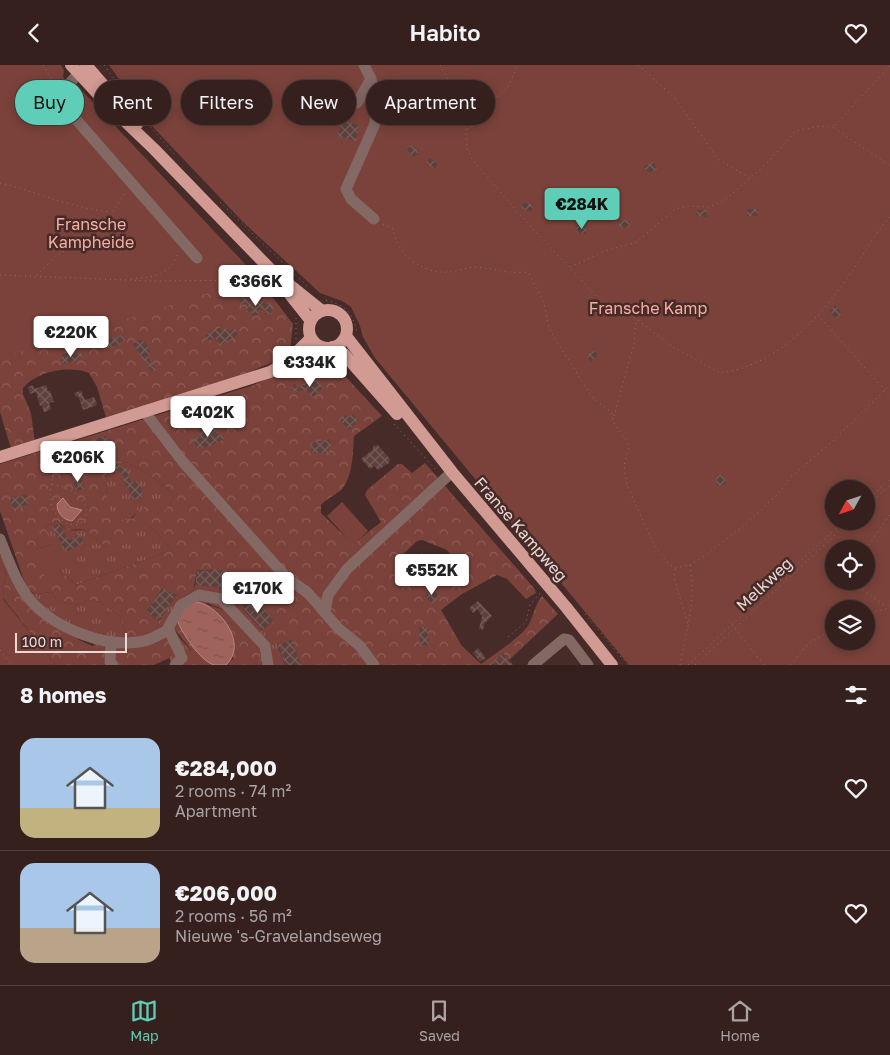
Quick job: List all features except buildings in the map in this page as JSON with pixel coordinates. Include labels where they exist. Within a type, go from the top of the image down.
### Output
[{"type":"main road","points":[[82,67],[108,105],[154,149],[271,270],[311,321]]},
{"type":"main road","points":[[271,270],[322,311]]},
{"type":"main road","points":[[0,457],[270,372],[288,361],[323,346],[342,342],[346,336],[347,326],[342,315],[332,310],[322,311],[315,315],[311,321],[309,332],[323,346]]},
{"type":"main road","name":"Franse Kampweg","points":[[346,336],[352,347],[452,472],[549,586],[612,665]]},
{"type":"main road","name":"Franse Kampweg","points":[[323,346],[344,354],[433,456],[452,472]]},
{"type":"main road","name":"Franse Kampweg","points":[[566,607],[581,620],[620,665]]},
{"type":"street","points":[[364,65],[371,79],[377,113],[374,126],[346,189],[351,199],[374,219]]},
{"type":"street","points":[[72,80],[82,67]]},
{"type":"street","points":[[357,103],[371,79]]},
{"type":"street","points":[[78,125],[197,258]]},
{"type":"street","points":[[144,411],[183,463],[287,578],[308,593],[338,628],[360,646],[374,665]]},
{"type":"street","points":[[325,612],[328,595],[347,569],[452,472]]},
{"type":"street","points":[[0,539],[30,601],[46,615],[78,632],[111,642],[142,641],[154,638],[168,629],[181,605],[199,595],[221,599],[265,646],[268,665]]},
{"type":"street","points":[[168,629],[182,658],[175,665]]},
{"type":"street","points":[[532,665],[564,639],[569,640],[588,665]]},
{"type":"street","points":[[111,642],[110,662],[112,665]]},
{"type":"path","points":[[43,65],[49,76],[55,80]]},
{"type":"path","points":[[104,65],[112,74]]},
{"type":"path","points":[[440,65],[464,109],[467,148],[471,158],[520,215],[601,301],[638,320],[674,347],[720,373],[740,369],[775,354],[818,315],[853,270],[874,234],[890,217]]},
{"type":"path","points":[[466,129],[473,126],[490,103],[508,87],[518,65]]},
{"type":"path","points":[[638,65],[674,97],[718,159],[750,179]]},
{"type":"path","points":[[834,127],[890,66]]},
{"type":"path","points":[[570,267],[605,251],[637,242],[675,209],[687,206],[714,205],[750,179],[796,131],[820,126],[834,127],[890,166]]},
{"type":"path","points":[[37,275],[56,256],[100,230],[110,212],[120,203],[130,182]]},
{"type":"path","points":[[0,183],[28,189],[82,208],[110,212]]},
{"type":"path","points":[[374,219],[393,229],[403,254],[430,270],[447,273],[470,267],[514,273],[525,272],[529,274],[544,303],[549,329],[559,346],[592,397],[611,412],[614,417]]},
{"type":"path","points":[[125,279],[155,276],[166,272],[174,263],[179,250],[178,236]]},
{"type":"path","points":[[0,275],[125,279],[260,280],[268,283],[279,296]]},
{"type":"path","points":[[292,313],[296,318],[297,336]]},
{"type":"path","points":[[818,315],[840,337],[890,396]]},
{"type":"path","points":[[638,320],[614,423],[628,446],[624,466],[627,485],[654,545],[667,562],[675,568],[690,565],[746,524],[778,494],[792,476],[834,440],[890,385]]},
{"type":"path","points":[[315,359],[323,346]]},
{"type":"path","points":[[52,484],[70,489],[81,498],[87,510],[86,519],[80,524],[69,525],[58,518],[52,507],[50,495],[54,471],[71,435]]},
{"type":"path","points":[[875,493],[890,479]]},
{"type":"path","points":[[875,499],[890,485]]},
{"type":"path","points":[[872,540],[890,515]]},
{"type":"path","points":[[688,665],[834,530]]},
{"type":"path","name":"Melkweg","points":[[695,665],[840,530]]},
{"type":"path","points":[[680,665],[689,628],[693,585],[690,565]]},
{"type":"path","points":[[675,568],[674,578],[689,628]]},
{"type":"path","points":[[508,637],[526,622],[530,605],[549,586]]},
{"type":"path","points":[[863,590],[882,604],[890,607]]},
{"type":"path","points":[[875,611],[890,607]]},
{"type":"path","points":[[731,625],[764,665]]},
{"type":"path","points":[[790,665],[809,643],[825,633]]},
{"type":"path","points":[[0,650],[12,665]]},
{"type":"green space","name":"Fransche Kampheide","points":[[0,65],[61,65],[64,71],[63,77],[66,80],[15,80],[15,125],[84,125],[84,93],[94,104],[94,125],[114,125],[258,278],[0,358]]},
{"type":"green space","name":"Fransche Kamp","points":[[109,65],[890,65],[890,665],[629,665],[375,358],[363,337],[351,307],[342,301],[320,293],[244,223],[151,125],[171,125],[171,80],[120,80]]},
{"type":"green space","name":"Fransche Kampheide","points":[[84,93],[94,104],[94,125],[114,125],[258,278],[293,324],[290,350],[271,363],[211,387],[106,417],[97,387],[89,373],[63,370],[36,377],[23,388],[23,394],[31,413],[35,442],[12,452],[0,412],[0,200],[56,125],[84,125]]},
{"type":"green space","points":[[314,361],[329,361],[335,365],[382,416],[354,436],[349,476],[343,488],[321,505],[321,513],[353,544],[381,522],[365,495],[367,490],[398,464],[402,464],[412,473],[425,463],[534,588],[536,593],[526,599],[507,579],[497,575],[462,594],[441,610],[462,646],[481,664],[514,640],[525,629],[542,596],[558,614],[509,660],[503,653],[488,665],[301,665],[291,640],[277,645],[274,624],[253,597],[244,606],[235,600],[226,588],[227,571],[197,570],[193,591],[182,598],[171,592],[170,594],[163,587],[146,612],[159,621],[155,639],[166,636],[173,651],[169,658],[154,665],[56,665],[3,598],[6,568],[15,587],[79,640],[92,646],[98,643],[121,645],[126,636],[120,616],[100,602],[88,600],[79,605],[57,601],[52,592],[36,594],[27,589],[0,511],[0,464],[254,385],[291,365]],"holes":[[[125,462],[152,477],[171,493],[174,497],[166,510],[146,507],[137,510],[133,518],[122,521],[116,517],[108,505],[106,490],[107,467]],[[57,521],[67,530],[84,529],[106,547],[121,537],[134,521],[152,528],[172,550],[76,585],[60,570],[63,579],[36,549],[52,544],[45,527]],[[422,540],[447,550],[454,559],[453,564],[430,585],[413,575],[397,560],[417,541]]]},
{"type":"green space","points":[[125,462],[152,477],[171,493],[174,497],[166,511],[137,511],[126,521],[115,518],[110,512],[106,497],[107,467]]},
{"type":"green space","points":[[342,502],[368,531],[353,545],[327,516]]},
{"type":"green space","points":[[134,520],[152,528],[172,550],[76,585],[60,570],[45,527],[57,521],[69,530],[84,529],[106,547]]},
{"type":"green space","points":[[52,544],[63,579],[47,584],[36,549]]},
{"type":"green space","points":[[3,555],[6,568],[3,599],[56,665],[0,665],[0,556]]},
{"type":"green space","points":[[195,585],[226,588],[235,600],[244,606],[242,608],[262,630],[274,620],[278,634],[277,645],[285,665],[256,665],[262,653],[230,612],[207,603],[174,631],[191,651],[185,665],[173,665],[169,658],[173,651],[155,639],[159,621],[176,595],[183,598],[193,591]]},
{"type":"green space","points":[[29,591],[36,594],[52,592],[57,601],[79,605],[88,600],[100,602],[120,616],[126,636],[124,639],[78,629],[47,610]]},
{"type":"green space","points":[[197,601],[230,612],[262,653],[256,665],[226,665],[233,659],[232,634],[214,610],[197,650],[214,665],[185,665],[191,650],[173,627]]},
{"type":"water","points":[[63,498],[70,507],[82,510],[72,521],[63,518],[59,513],[57,504]]},
{"type":"water","points":[[198,602],[216,612],[229,628],[234,648],[232,657],[226,665],[214,665],[203,658],[187,639],[177,620],[186,607]]}]
